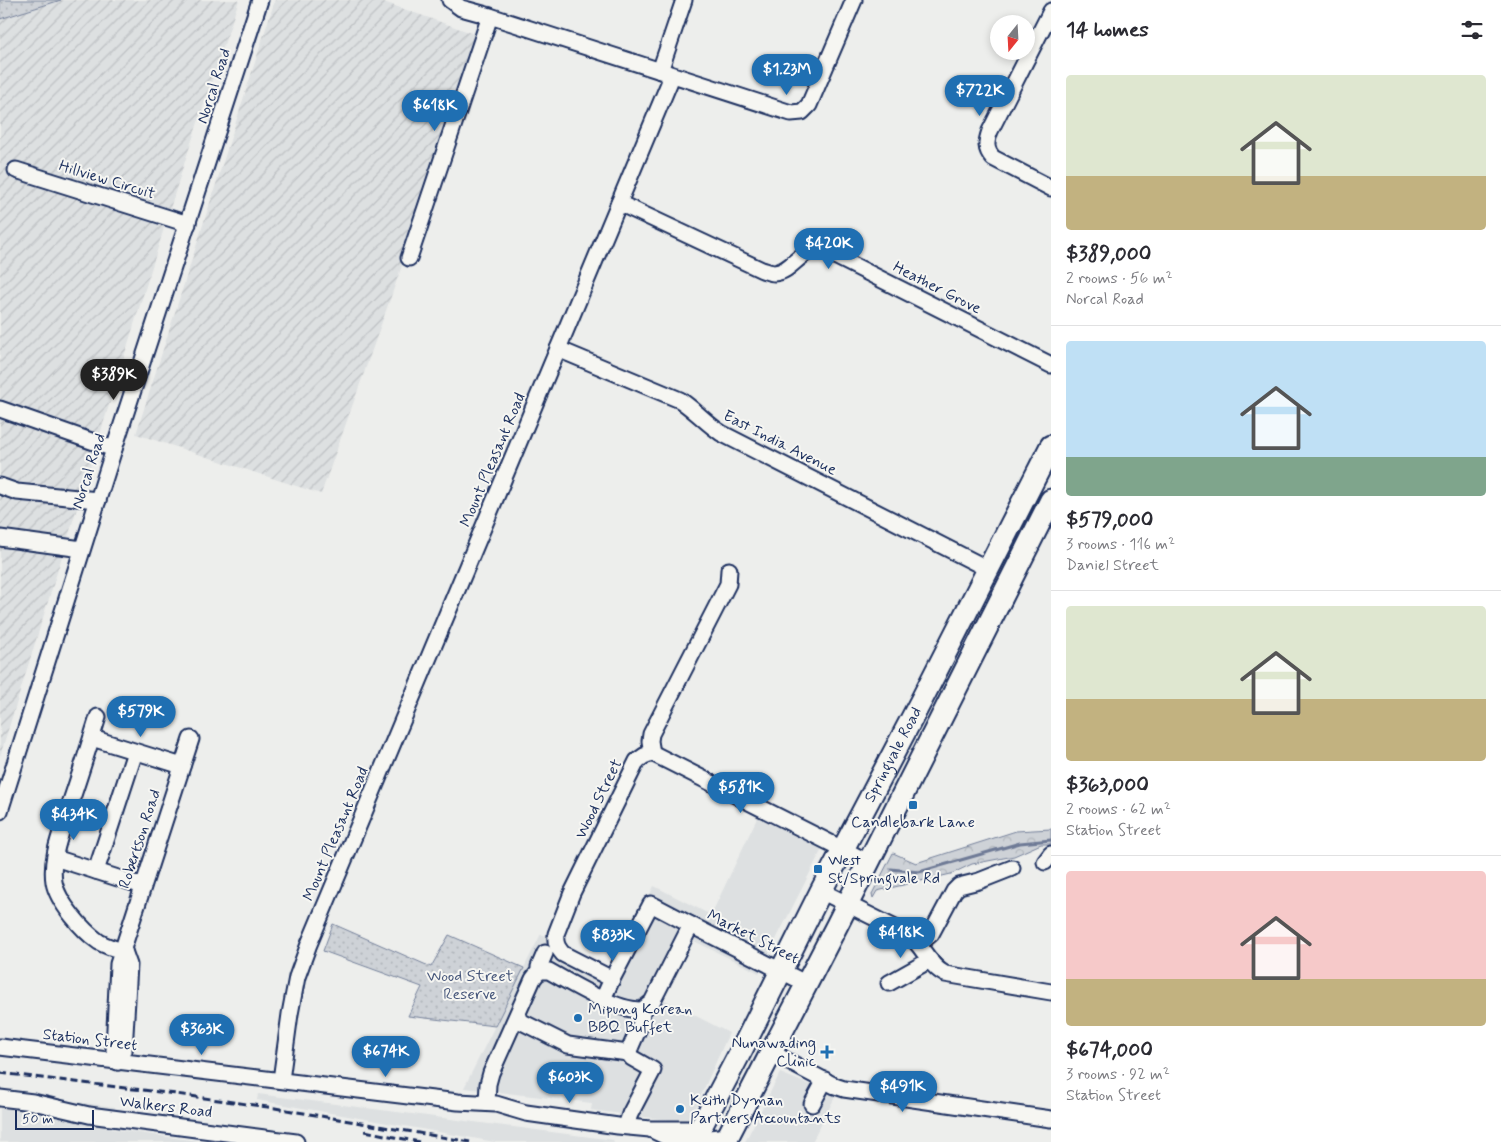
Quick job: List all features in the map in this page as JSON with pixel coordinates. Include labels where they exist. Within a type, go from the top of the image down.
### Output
[{"type":"highway","name":"Springvale Road","points":[[696,1137],[821,890],[922,699],[1051,446]]},
{"type":"highway","name":"Springvale Road","points":[[726,1139],[848,904],[1050,503]]},
{"type":"street","name":"Norcal Road","points":[[0,811],[114,449],[260,0]]},
{"type":"street","points":[[450,0],[461,8],[791,113],[802,112],[809,105],[854,0]]},
{"type":"street","name":"Mount Pleasant Road","points":[[282,1080],[290,1014],[297,977],[309,944],[670,81],[664,72],[684,0]]},
{"type":"street","points":[[1051,11],[986,141],[988,152],[993,158],[1051,188]]},
{"type":"street","points":[[409,258],[490,16]]},
{"type":"street","name":"Hillview Circuit","points":[[16,170],[188,224]]},
{"type":"street","name":"Heather Grove","points":[[619,203],[762,270],[774,273],[782,270],[808,251],[817,248],[1051,365]]},
{"type":"street","name":"East India Avenue","points":[[558,349],[680,400],[721,433],[988,569]]},
{"type":"street","points":[[0,409],[114,449]]},
{"type":"street","points":[[0,486],[17,492],[98,500]]},
{"type":"street","points":[[1026,494],[1050,503]]},
{"type":"street","points":[[0,538],[82,549]]},
{"type":"street","points":[[729,570],[728,584],[651,734],[652,753],[868,862]]},
{"type":"street","points":[[98,717],[55,858],[54,883],[58,898],[64,906],[98,941],[124,951]]},
{"type":"street","points":[[92,738],[182,766]]},
{"type":"street","name":"Robertson Road","points":[[118,1062],[114,1050],[118,964],[124,951],[191,739]]},
{"type":"street","points":[[96,871],[135,752]]},
{"type":"street","name":"Wood Street","points":[[612,979],[563,954],[558,949],[555,941],[556,934],[572,894],[637,761],[652,753]]},
{"type":"street","points":[[55,858],[143,886]]},
{"type":"street","points":[[919,944],[931,934],[954,891],[957,880],[979,881],[1012,868]]},
{"type":"street","points":[[821,890],[909,935],[919,944],[937,970],[945,974],[1051,992]]},
{"type":"street","points":[[603,999],[651,904],[691,925]]},
{"type":"street","name":"Market Street","points":[[628,1053],[641,1023],[642,1010],[652,1002],[691,925],[807,984]]},
{"type":"street","points":[[487,1103],[491,1072],[533,979],[539,971],[545,953]]},
{"type":"street","points":[[889,982],[930,960]]},
{"type":"street","points":[[539,971],[549,971],[603,999],[628,1009],[642,1010]]},
{"type":"street","points":[[516,1019],[568,1045],[628,1053],[632,1058],[653,1070],[630,1114],[626,1126]]},
{"type":"street","name":"Station Street","points":[[0,1047],[458,1102],[487,1103],[540,1116],[650,1129],[674,1140],[696,1137],[726,1139]]},
{"type":"street","points":[[772,1053],[835,1086],[853,1091],[1051,1119]]},
{"type":"street","points":[[812,1104],[825,1080]]},
{"type":"street","name":"Walkers Road","points":[[0,1098],[33,1102],[89,1115],[262,1140],[296,1142]]},
{"type":"shaded area","points":[[61,0],[239,0],[182,170],[0,756],[0,19]]},
{"type":"shaded area","points":[[275,0],[378,0],[483,37],[321,494],[136,434]]},
{"type":"shaded area","points":[[759,814],[823,847],[759,973],[692,940],[663,999],[729,1033],[690,1120],[684,1122],[591,1110],[592,1103],[464,1088],[541,934],[613,969],[654,886],[711,915]]},
{"type":"shaded area","points":[[780,1073],[836,1095],[812,1142],[745,1142]]},
{"type":"shaded area","points":[[0,1092],[115,1107],[112,1129],[204,1142],[0,1142]]},
{"type":"shaded area","points":[[258,1094],[613,1140],[614,1142],[495,1142],[257,1100]]},
{"type":"green space","points":[[0,0],[61,0],[0,19]]},
{"type":"green space","points":[[1051,829],[1051,844],[1041,844],[1014,856],[972,864],[951,874],[877,891],[873,898],[872,894],[893,853],[916,863],[1016,831]]},
{"type":"green space","name":"Wood Street Reserve","points":[[333,924],[431,967],[449,935],[524,968],[495,1026],[408,1016],[422,987],[323,951]]},
{"type":"waterway","points":[[891,869],[919,872],[1020,843],[1051,840]]},
{"type":"railway","points":[[0,1073],[275,1108],[470,1142]]},
{"type":"railway","points":[[365,1131],[419,1142]]},
{"type":"place","name":"Candlebark Lane","points":[[913,805]]},
{"type":"place","name":"West St/Springvale Rd","points":[[818,869]]},
{"type":"place","name":"Mipung Korean BBQ Buffet","points":[[578,1018]]},
{"type":"place","name":"Nunawading Clinic","points":[[827,1052]]},
{"type":"place","name":"Keith Dyman Partners Accountants","points":[[680,1109]]}]
